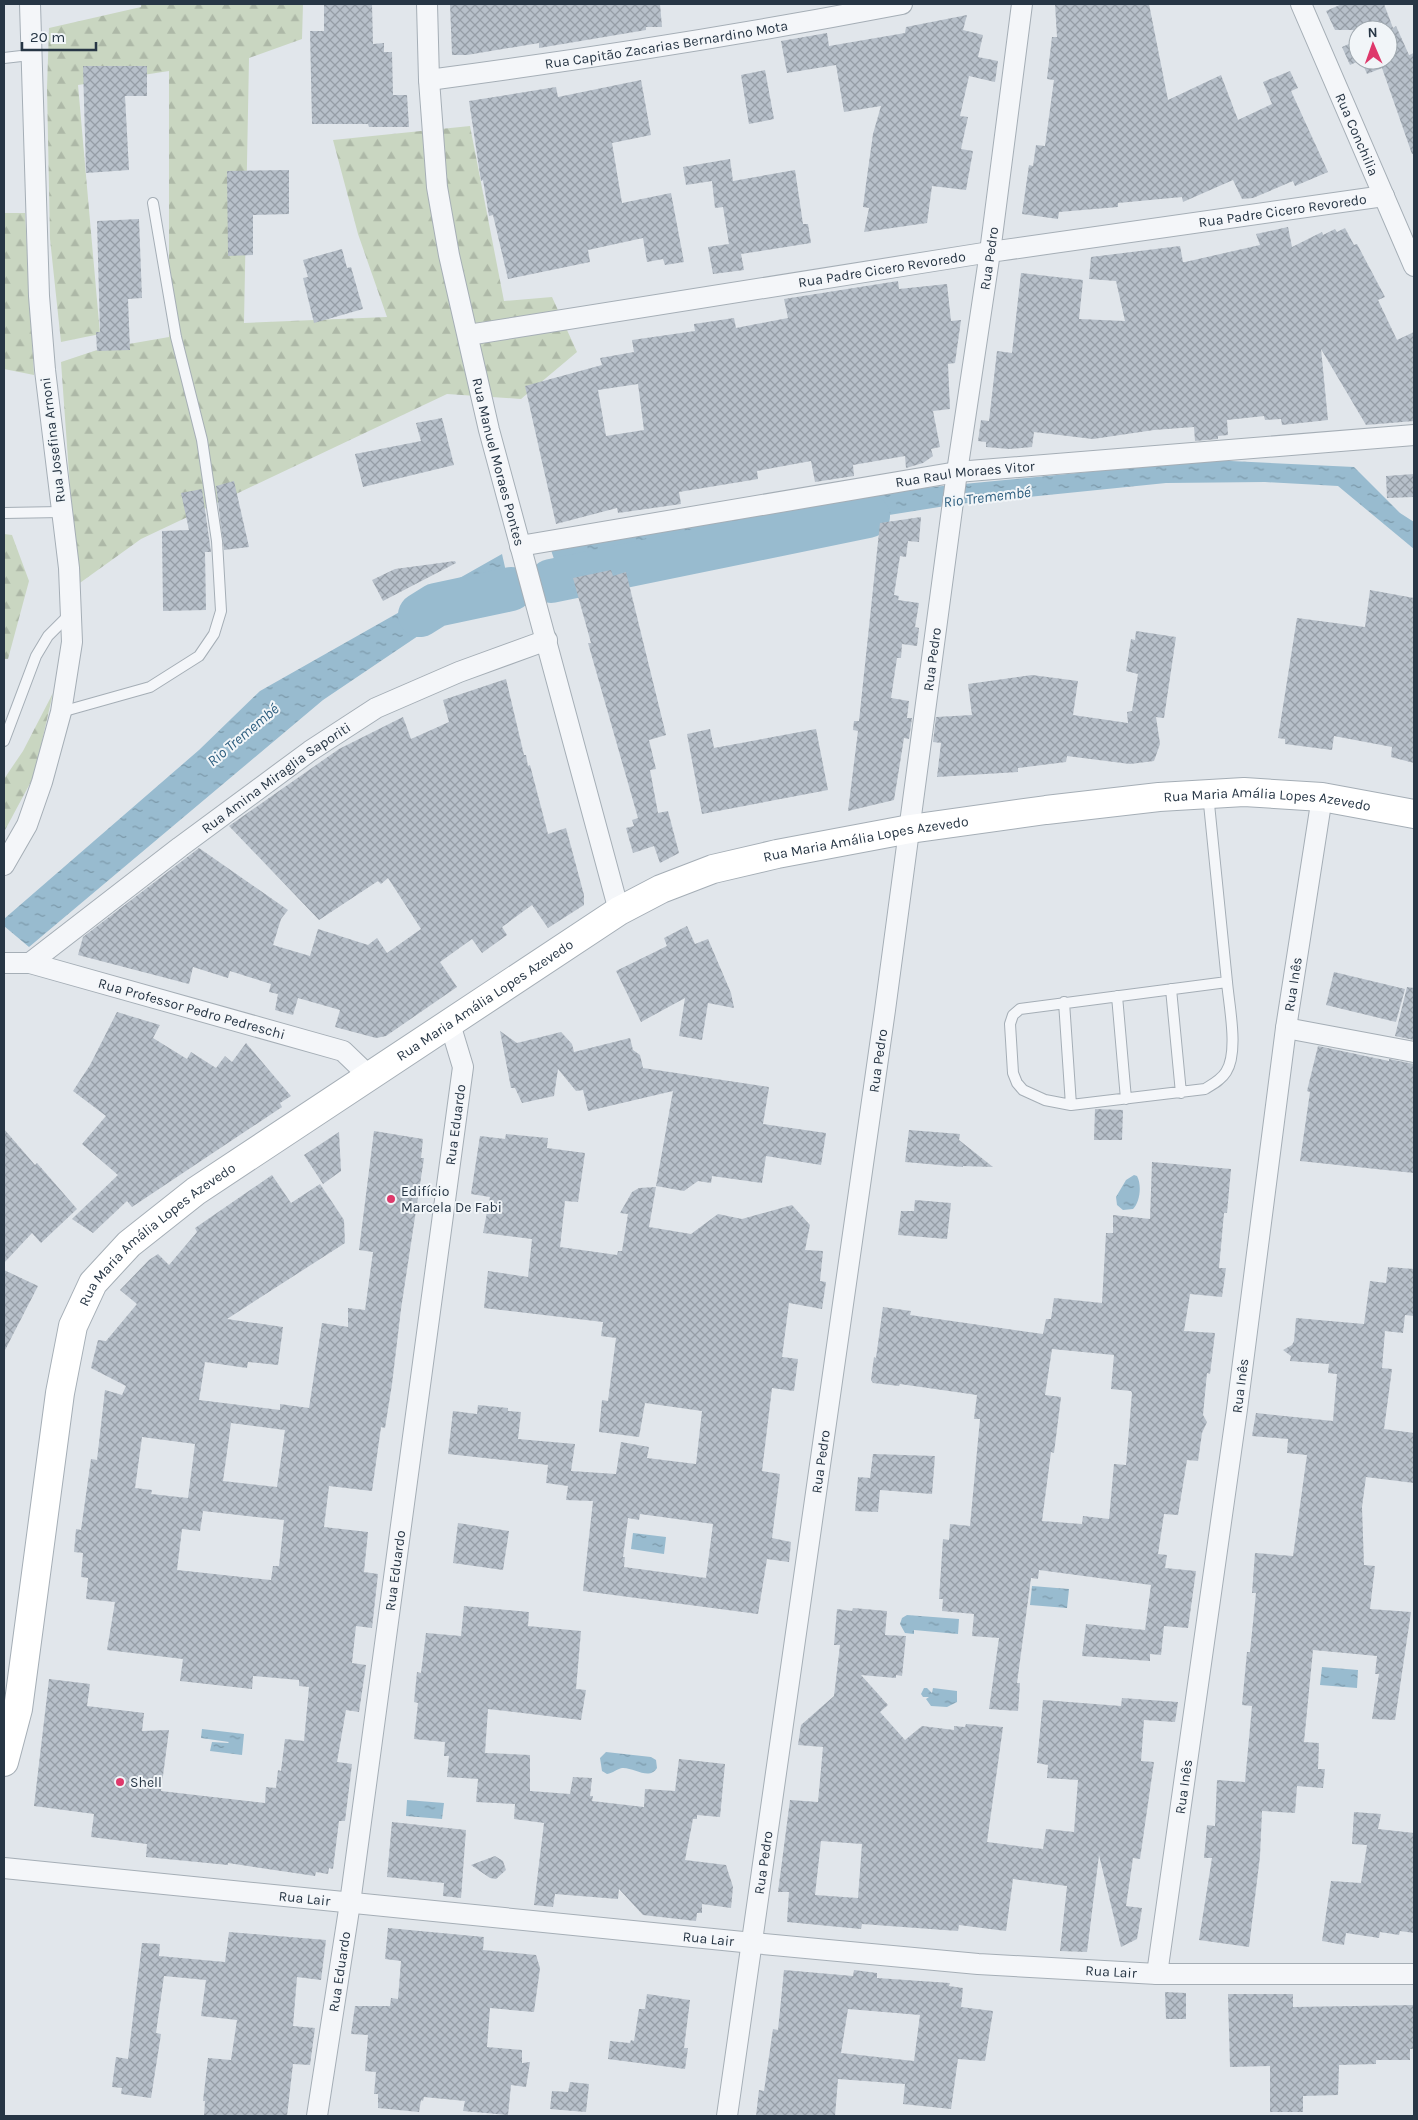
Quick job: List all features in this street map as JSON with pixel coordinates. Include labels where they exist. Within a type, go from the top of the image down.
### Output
[{"type":"main road","name":"Rua Maria Amália Lopes Azevedo","points":[[4,1762],[18,1709],[60,1393],[73,1326],[93,1282],[130,1244],[196,1191],[619,911],[661,889],[713,869],[778,854],[910,829],[1046,810],[1208,793],[1244,792],[1322,797],[1414,814]]},
{"type":"street","name":"Rua Josefina Arnoni","points":[[4,864],[27,824],[42,782],[61,712],[68,674],[72,611],[39,296],[30,55],[30,4]]},
{"type":"street","name":"Rua Manuel Moraes Pontes","points":[[427,4],[429,80],[437,187],[448,255],[520,546],[619,911]]},
{"type":"street","name":"Rua Capitão Zacarias Bernardino Mota","points":[[429,80],[563,62],[820,20],[902,4]]},
{"type":"street","name":"Rua Pedro","points":[[727,2116],[910,829],[956,476],[990,252],[1022,4]]},
{"type":"street","name":"Rua Conchilia","points":[[1301,4],[1414,266]]},
{"type":"street","name":"Rua Padre Cicero Revoredo","points":[[468,335],[990,252],[1384,196]]},
{"type":"street","name":"Rua Raul Moraes Vitor","points":[[520,546],[956,476],[1414,435]]},
{"type":"street","name":"Rua Amina Miraglia Saporiti","points":[[30,963],[180,847],[310,751],[376,708],[459,672],[547,640]]},
{"type":"street","name":"Rua Inês","points":[[1157,1974],[1237,1409],[1286,1028],[1322,797]]},
{"type":"street","name":"Rua Professor Pedro Pedreschi","points":[[4,963],[30,963],[343,1050],[370,1077]]},
{"type":"street","name":"Rua Eduardo","points":[[317,2116],[350,1903],[463,1067],[450,1024]]},
{"type":"street","points":[[1286,1028],[1414,1052]]},
{"type":"street","name":"Rua Lair","points":[[4,1868],[978,1964],[1157,1974],[1414,1974]]},
{"type":"lane","points":[[4,58],[30,55]]},
{"type":"lane","points":[[61,712],[150,686],[199,656],[214,634],[221,611],[217,541],[202,440],[176,337],[152,203]]},
{"type":"lane","points":[[4,513],[61,512]]},
{"type":"lane","points":[[4,741],[36,656],[48,636],[72,611]]},
{"type":"lane","points":[[1208,793],[1227,982],[1232,1039],[1232,1056],[1227,1071],[1219,1081],[1205,1089],[1072,1105],[1045,1100],[1023,1090],[1017,1083],[1011,1060],[1010,1024],[1013,1015],[1020,1009],[1030,1006],[1227,982]]},
{"type":"lane","points":[[1171,989],[1181,1093]]},
{"type":"lane","points":[[1117,996],[1126,1099]]},
{"type":"lane","points":[[1064,1002],[1072,1105]]},
{"type":"green space","points":[[141,4],[303,4],[302,39],[249,58],[244,323],[387,317],[358,234],[333,140],[470,126],[504,301],[552,297],[577,352],[521,399],[447,394],[141,539],[77,585],[61,362],[100,349],[169,337],[169,71],[78,85],[100,334],[61,342],[50,239],[47,88],[49,28],[141,7]]},
{"type":"green space","points":[[4,213],[25,213],[34,375],[4,369]]},
{"type":"green space","points":[[4,534],[12,535],[29,581],[8,659],[4,659]]},
{"type":"green space","points":[[53,693],[34,776],[4,832],[4,779],[23,751]]},
{"type":"water","points":[[1210,460],[1354,467],[1400,513],[1414,522],[1414,549],[1338,486],[1265,482],[1166,483],[958,504],[557,568],[550,547],[912,489]]},
{"type":"water","points":[[502,554],[507,576],[323,700],[29,947],[4,926],[4,919],[199,750],[260,691]]},
{"type":"water","points":[[1134,1175],[1139,1180],[1139,1198],[1133,1209],[1123,1210],[1117,1205],[1116,1197],[1126,1180]]},
{"type":"water","points":[[633,1533],[666,1537],[664,1554],[631,1549]]},
{"type":"water","points":[[1032,1586],[1069,1589],[1067,1608],[1030,1605]]},
{"type":"water","points":[[907,1615],[959,1619],[958,1634],[914,1630],[914,1634],[905,1633],[900,1624],[902,1618]]},
{"type":"water","points":[[1322,1667],[1358,1670],[1357,1688],[1320,1685]]},
{"type":"water","points":[[924,1688],[927,1688],[932,1693],[933,1688],[957,1691],[957,1702],[947,1707],[931,1706],[926,1699],[929,1697],[923,1697],[921,1694]]},
{"type":"water","points":[[202,1729],[244,1734],[242,1755],[210,1751],[212,1742],[229,1742],[201,1738]]},
{"type":"water","points":[[606,1752],[651,1757],[656,1760],[657,1768],[654,1772],[646,1773],[622,1768],[607,1774],[602,1771],[600,1758]]},
{"type":"water","points":[[407,1800],[444,1803],[442,1819],[406,1816]]},
{"type":"building","points":[[324,4],[372,4],[373,44],[384,43],[384,52],[392,52],[393,95],[407,95],[409,127],[369,127],[368,124],[312,124],[310,31],[324,31]]},
{"type":"building","points":[[450,4],[660,4],[662,27],[646,27],[646,30],[539,48],[539,43],[467,55],[452,55]]},
{"type":"building","points":[[1055,4],[1149,4],[1168,100],[1221,75],[1238,120],[1272,104],[1263,82],[1290,71],[1298,88],[1291,91],[1328,172],[1295,186],[1293,181],[1253,198],[1242,199],[1233,180],[1183,202],[1182,197],[1118,203],[1118,207],[1059,212],[1058,219],[1022,214],[1029,165],[1033,166],[1036,145],[1045,146],[1054,80],[1047,79],[1052,37],[1057,37]]},
{"type":"building","points":[[1342,4],[1384,4],[1390,20],[1348,20],[1348,30],[1335,30],[1326,11]]},
{"type":"building","points":[[967,15],[963,30],[983,35],[978,57],[998,61],[995,82],[969,76],[960,116],[968,117],[961,149],[973,151],[966,190],[932,186],[927,223],[864,232],[869,208],[863,207],[866,184],[873,134],[881,106],[844,112],[836,65],[787,73],[781,41],[827,33],[829,46],[905,33],[906,27]]},
{"type":"building","points":[[1398,30],[1409,55],[1414,53],[1414,154],[1412,154],[1383,70],[1398,70]]},
{"type":"building","points":[[1348,44],[1348,60],[1342,47]]},
{"type":"building","points":[[83,66],[147,66],[147,96],[125,96],[129,170],[86,173]]},
{"type":"building","points":[[765,70],[774,119],[749,124],[741,75]]},
{"type":"building","points":[[1365,70],[1377,70],[1367,74]]},
{"type":"building","points":[[641,80],[651,135],[612,143],[622,203],[671,193],[684,262],[665,265],[663,259],[647,262],[643,238],[588,250],[590,262],[508,279],[493,215],[489,216],[483,180],[481,181],[469,101],[556,87],[558,97]]},
{"type":"building","points":[[730,159],[733,181],[795,170],[803,224],[808,224],[811,243],[741,254],[744,270],[713,274],[708,247],[729,244],[723,207],[715,208],[712,181],[686,185],[683,167]]},
{"type":"building","points":[[289,170],[289,214],[253,215],[253,255],[228,256],[227,171]]},
{"type":"building","points":[[139,219],[142,298],[128,299],[130,350],[97,351],[96,332],[100,332],[97,221]]},
{"type":"building","points":[[1288,227],[1292,247],[1322,232],[1323,235],[1335,229],[1337,232],[1345,228],[1354,245],[1357,244],[1385,297],[1378,300],[1397,340],[1414,332],[1414,421],[1366,425],[1321,349],[1328,420],[1282,425],[1281,419],[1265,420],[1264,416],[1227,420],[1228,435],[1218,436],[1218,439],[1195,441],[1194,427],[1154,430],[1093,439],[1034,432],[1032,447],[1009,449],[986,447],[986,442],[978,441],[981,420],[989,421],[997,351],[1012,353],[1021,273],[1083,280],[1079,319],[1125,321],[1116,281],[1089,279],[1091,257],[1180,246],[1183,262],[1185,262],[1260,245],[1256,234]]},
{"type":"building","points":[[342,249],[347,268],[351,267],[363,309],[314,323],[303,278],[308,277],[303,260]]},
{"type":"building","points":[[898,281],[899,289],[947,284],[951,321],[961,320],[955,363],[948,364],[950,409],[933,411],[940,447],[931,449],[933,456],[923,463],[906,468],[905,456],[853,465],[854,476],[815,482],[811,461],[757,471],[758,479],[679,492],[681,504],[618,513],[617,508],[556,524],[525,386],[602,365],[600,358],[634,352],[632,340],[695,331],[694,324],[734,318],[736,328],[788,318],[784,299]],"holes":[[[638,384],[644,430],[606,436],[598,390]]]},
{"type":"building","points":[[442,418],[454,465],[363,487],[355,454],[421,441],[416,423]]},
{"type":"building","points":[[1414,474],[1414,497],[1387,498],[1386,476]]},
{"type":"building","points":[[234,481],[249,547],[224,550],[216,486]]},
{"type":"building","points":[[202,489],[211,552],[205,552],[206,610],[163,611],[162,531],[189,530],[181,493]]},
{"type":"building","points":[[921,517],[919,542],[908,541],[906,557],[900,556],[894,595],[899,596],[898,600],[919,603],[915,627],[919,628],[917,646],[902,644],[901,658],[897,658],[891,698],[909,701],[907,718],[912,718],[909,739],[904,738],[894,800],[848,811],[858,731],[853,730],[854,721],[859,721],[880,523]]},
{"type":"building","points":[[455,561],[456,563],[383,601],[372,580],[395,569]]},
{"type":"building","points":[[611,570],[613,576],[626,572],[666,735],[649,740],[656,769],[650,770],[658,813],[668,811],[679,853],[660,863],[654,846],[633,853],[626,828],[634,826],[632,820],[638,818],[588,643],[591,643],[573,578]]},
{"type":"building","points":[[1370,590],[1414,598],[1414,763],[1391,757],[1392,747],[1334,736],[1332,750],[1285,744],[1285,739],[1278,738],[1297,618],[1365,627]]},
{"type":"building","points":[[1136,631],[1176,637],[1164,718],[1156,717],[1160,744],[1154,761],[1130,764],[1067,756],[1066,762],[1018,768],[1018,772],[937,777],[941,743],[933,742],[936,717],[972,715],[968,684],[1032,675],[1078,681],[1073,715],[1128,723],[1127,712],[1132,711],[1138,674],[1126,671],[1131,639],[1135,640]]},
{"type":"building","points":[[506,679],[524,755],[526,755],[528,766],[530,765],[548,834],[566,828],[584,895],[584,905],[548,928],[532,905],[502,927],[507,935],[482,953],[472,939],[440,962],[457,987],[386,1036],[376,1038],[335,1027],[340,1010],[298,998],[293,1015],[275,1010],[278,994],[269,992],[271,984],[230,971],[228,978],[193,967],[189,984],[78,955],[83,937],[199,848],[288,910],[281,919],[273,945],[310,956],[318,929],[368,945],[377,938],[387,953],[421,929],[388,878],[381,884],[378,881],[319,920],[229,826],[339,749],[403,717],[411,739],[449,722],[443,700]]},
{"type":"building","points":[[710,729],[714,748],[816,729],[828,790],[702,814],[687,734]]},
{"type":"building","points":[[687,926],[695,944],[708,939],[731,993],[734,1008],[708,1003],[702,1040],[679,1036],[685,998],[641,1022],[616,971],[667,946],[664,938]]},
{"type":"building","points":[[1334,972],[1405,989],[1396,1022],[1326,1005]]},
{"type":"building","points":[[1407,987],[1414,988],[1414,1040],[1395,1036]]},
{"type":"building","points":[[117,1012],[160,1025],[153,1038],[187,1059],[191,1052],[216,1068],[225,1056],[232,1062],[246,1043],[291,1096],[280,1103],[282,1107],[132,1207],[127,1201],[93,1233],[72,1219],[118,1175],[82,1144],[106,1116],[73,1091],[90,1065]]},
{"type":"building","points":[[500,1031],[517,1043],[561,1032],[572,1044],[574,1052],[630,1038],[633,1050],[640,1055],[643,1068],[769,1087],[763,1124],[826,1133],[821,1165],[766,1156],[762,1183],[712,1176],[711,1183],[698,1181],[684,1191],[656,1186],[673,1091],[588,1111],[583,1090],[576,1091],[558,1069],[554,1096],[522,1103],[515,1088],[511,1088]]},
{"type":"building","points":[[1318,1046],[1389,1061],[1389,1059],[1414,1064],[1414,1173],[1300,1161],[1310,1092],[1307,1091]]},
{"type":"building","points":[[1095,1109],[1123,1110],[1122,1140],[1094,1140]]},
{"type":"building","points":[[4,1129],[77,1209],[41,1243],[32,1233],[4,1263]]},
{"type":"building","points":[[909,1130],[960,1134],[959,1140],[993,1167],[963,1167],[905,1162]]},
{"type":"building","points":[[374,1131],[423,1139],[421,1158],[424,1158],[401,1309],[392,1384],[385,1428],[381,1427],[372,1491],[329,1486],[324,1527],[368,1532],[364,1572],[378,1574],[372,1628],[356,1626],[352,1663],[366,1665],[359,1712],[346,1710],[337,1762],[352,1764],[345,1821],[339,1821],[333,1869],[329,1868],[328,1874],[316,1872],[315,1876],[228,1863],[228,1865],[146,1857],[147,1844],[91,1837],[94,1814],[34,1806],[49,1679],[90,1684],[87,1706],[144,1713],[142,1731],[169,1730],[161,1791],[265,1803],[266,1787],[276,1788],[278,1770],[281,1771],[285,1739],[304,1741],[309,1687],[299,1686],[299,1680],[253,1676],[252,1689],[180,1681],[183,1659],[107,1650],[115,1602],[86,1599],[88,1578],[81,1577],[83,1553],[74,1552],[76,1529],[81,1530],[91,1459],[97,1460],[105,1390],[122,1395],[126,1386],[91,1368],[98,1340],[106,1341],[137,1304],[120,1290],[149,1260],[158,1254],[169,1265],[197,1232],[195,1228],[272,1175],[291,1203],[320,1184],[344,1220],[345,1243],[227,1319],[283,1327],[278,1365],[248,1362],[247,1368],[205,1362],[199,1400],[280,1410],[280,1404],[309,1408],[322,1323],[348,1327],[348,1308],[365,1310],[373,1252],[359,1250]],"holes":[[[231,1423],[285,1430],[277,1487],[223,1481]],[[142,1437],[195,1444],[188,1498],[151,1494],[152,1490],[135,1488]],[[203,1511],[284,1520],[279,1566],[273,1566],[271,1580],[177,1570],[182,1529],[200,1531]]]},
{"type":"building","points":[[339,1132],[341,1171],[323,1184],[304,1155]]},
{"type":"building","points":[[506,1134],[548,1138],[547,1148],[585,1153],[578,1202],[565,1201],[560,1247],[617,1255],[618,1251],[622,1251],[628,1214],[620,1213],[632,1192],[639,1188],[656,1187],[649,1227],[691,1234],[718,1214],[742,1219],[792,1205],[810,1225],[805,1250],[823,1251],[820,1281],[826,1282],[822,1309],[789,1303],[782,1357],[798,1359],[794,1391],[772,1388],[762,1471],[780,1474],[772,1538],[791,1542],[789,1562],[767,1559],[758,1614],[583,1591],[593,1501],[566,1500],[568,1486],[546,1483],[548,1465],[448,1454],[453,1411],[477,1414],[478,1405],[508,1408],[508,1411],[521,1412],[518,1439],[575,1444],[571,1471],[616,1474],[621,1442],[649,1447],[647,1458],[696,1464],[702,1411],[645,1403],[639,1437],[599,1432],[602,1400],[608,1401],[616,1338],[601,1336],[603,1322],[484,1308],[488,1271],[528,1277],[532,1239],[483,1233],[490,1197],[471,1194],[480,1136],[505,1139]],"holes":[[[640,1514],[713,1524],[706,1578],[624,1567],[625,1557],[623,1557],[628,1518],[639,1520]]]},
{"type":"building","points":[[1152,1162],[1231,1169],[1227,1213],[1224,1213],[1219,1268],[1226,1268],[1222,1297],[1190,1294],[1184,1331],[1215,1333],[1210,1374],[1207,1373],[1203,1415],[1207,1422],[1202,1433],[1198,1461],[1187,1460],[1178,1515],[1164,1514],[1158,1554],[1167,1555],[1165,1568],[1196,1571],[1188,1628],[1164,1626],[1161,1655],[1150,1654],[1150,1661],[1082,1656],[1086,1624],[1145,1630],[1151,1585],[1039,1570],[1038,1579],[1031,1578],[1017,1683],[1020,1683],[1018,1711],[989,1709],[999,1638],[972,1636],[974,1614],[942,1611],[943,1599],[939,1599],[943,1539],[949,1540],[950,1524],[970,1526],[980,1419],[974,1419],[977,1395],[900,1384],[899,1386],[873,1383],[871,1380],[874,1357],[876,1358],[883,1307],[911,1311],[910,1315],[1043,1334],[1046,1319],[1051,1319],[1054,1298],[1102,1303],[1106,1233],[1113,1233],[1113,1215],[1150,1219]],"holes":[[[1052,1349],[1114,1355],[1111,1389],[1131,1391],[1132,1393],[1126,1465],[1114,1464],[1109,1519],[1083,1516],[1082,1524],[1042,1521],[1051,1452],[1054,1453],[1061,1397],[1045,1395]]]},
{"type":"building","points":[[915,1200],[951,1203],[947,1239],[898,1235],[901,1211],[914,1211]]},
{"type":"building","points":[[1388,1267],[1414,1269],[1414,1316],[1405,1315],[1403,1333],[1385,1331],[1382,1368],[1392,1369],[1384,1429],[1414,1433],[1414,1483],[1366,1477],[1362,1507],[1364,1565],[1375,1566],[1370,1609],[1411,1612],[1395,1720],[1372,1719],[1379,1674],[1375,1674],[1377,1656],[1313,1650],[1304,1742],[1319,1743],[1318,1769],[1325,1769],[1323,1788],[1297,1786],[1295,1813],[1262,1811],[1260,1856],[1249,1947],[1199,1940],[1212,1858],[1204,1858],[1207,1825],[1215,1826],[1217,1780],[1245,1782],[1252,1706],[1242,1705],[1247,1652],[1250,1652],[1256,1593],[1252,1593],[1255,1553],[1293,1556],[1307,1455],[1287,1453],[1288,1439],[1252,1436],[1256,1413],[1333,1421],[1337,1374],[1328,1373],[1329,1364],[1290,1361],[1291,1356],[1283,1350],[1292,1345],[1294,1341],[1296,1318],[1364,1324],[1370,1281],[1386,1283]]},
{"type":"building","points":[[4,1270],[38,1286],[4,1352]]},
{"type":"building","points":[[873,1454],[935,1456],[932,1494],[880,1490],[878,1512],[855,1511],[858,1477],[870,1478]]},
{"type":"building","points":[[458,1523],[509,1531],[503,1570],[453,1563]]},
{"type":"building","points":[[464,1606],[529,1612],[528,1626],[581,1631],[576,1689],[586,1690],[581,1720],[488,1709],[485,1753],[530,1755],[530,1791],[570,1794],[573,1777],[592,1778],[590,1796],[593,1796],[592,1801],[644,1807],[645,1789],[675,1791],[679,1759],[725,1764],[720,1817],[697,1815],[697,1819],[693,1819],[685,1860],[726,1865],[733,1887],[731,1908],[702,1904],[702,1913],[697,1913],[696,1921],[643,1915],[619,1889],[618,1899],[555,1894],[553,1907],[534,1905],[544,1823],[514,1819],[515,1804],[476,1802],[478,1779],[447,1777],[449,1756],[444,1756],[445,1742],[414,1739],[418,1703],[414,1702],[417,1672],[421,1673],[426,1633],[461,1636]]},
{"type":"building","points":[[853,1608],[887,1611],[885,1635],[906,1636],[902,1676],[896,1675],[896,1678],[861,1675],[888,1705],[880,1712],[905,1740],[922,1726],[954,1730],[954,1726],[965,1727],[966,1724],[1003,1727],[987,1842],[1043,1849],[1046,1829],[1074,1832],[1078,1780],[1047,1778],[1048,1765],[1037,1763],[1043,1700],[1121,1706],[1122,1698],[1178,1702],[1175,1722],[1144,1720],[1141,1761],[1154,1762],[1140,1859],[1133,1858],[1126,1906],[1142,1908],[1137,1939],[1121,1947],[1099,1855],[1087,1952],[1060,1951],[1067,1886],[1013,1879],[1006,1931],[959,1925],[958,1931],[862,1924],[861,1929],[787,1922],[789,1892],[778,1892],[790,1800],[818,1802],[823,1747],[798,1745],[801,1725],[834,1696],[840,1645],[834,1645],[837,1609],[852,1611]],"holes":[[[821,1841],[862,1844],[858,1898],[815,1895]]]},
{"type":"building","points":[[1354,1812],[1381,1814],[1378,1829],[1414,1833],[1414,1933],[1400,1931],[1399,1935],[1380,1932],[1379,1938],[1346,1933],[1344,1945],[1322,1941],[1331,1881],[1361,1883],[1367,1845],[1352,1844]]},
{"type":"building","points":[[392,1822],[466,1830],[461,1898],[443,1896],[444,1883],[387,1877]]},
{"type":"building","points":[[495,1856],[503,1861],[506,1870],[496,1879],[490,1878],[471,1865]]},
{"type":"building","points":[[388,1928],[484,1937],[483,1950],[536,1955],[540,1968],[534,2012],[490,2008],[487,2047],[522,2050],[522,2063],[530,2062],[526,2087],[511,2085],[508,2115],[463,2111],[465,2101],[424,2097],[423,2101],[421,2100],[419,2112],[378,2108],[378,2094],[374,2094],[376,2072],[365,2071],[368,2035],[351,2034],[355,2006],[390,2006],[391,1998],[398,1999],[401,1961],[385,1959]]},
{"type":"building","points":[[229,1932],[326,1940],[321,1980],[297,1977],[293,2026],[315,2028],[310,2065],[293,2064],[287,2116],[204,2116],[205,2101],[203,2101],[208,2058],[231,2060],[237,2020],[201,2016],[206,1980],[164,1976],[156,2033],[161,2034],[151,2098],[121,2094],[122,2088],[112,2087],[116,2057],[128,2059],[142,1943],[160,1944],[159,1956],[225,1962]]},
{"type":"building","points":[[784,1970],[853,1976],[854,1970],[877,1973],[877,1978],[950,1983],[949,1986],[963,1988],[961,2007],[993,2011],[985,2061],[958,2059],[951,2109],[903,2104],[905,2084],[838,2079],[835,2116],[756,2116],[759,2090],[764,2091],[773,2029],[778,2030]],"holes":[[[848,2009],[920,2015],[914,2061],[841,2053]]]},
{"type":"building","points":[[1165,1992],[1186,1993],[1186,2019],[1166,2019]]},
{"type":"building","points":[[647,1994],[690,2000],[684,2048],[688,2048],[685,2069],[608,2059],[610,2041],[630,2043],[631,2040],[634,2041],[639,2009],[645,2009]]},
{"type":"building","points":[[1228,1994],[1293,1994],[1293,2007],[1414,2005],[1414,2049],[1410,2049],[1410,2060],[1376,2060],[1376,2064],[1339,2065],[1338,2095],[1303,2096],[1303,2112],[1270,2112],[1270,2066],[1230,2067]]},
{"type":"building","points":[[570,2082],[589,2084],[586,2112],[550,2109],[552,2091],[568,2092]]},
{"type":"waterway","name":"Rio Tremembé","points":[[551,581],[868,516]]},
{"type":"waterway","name":"Rio Tremembé","points":[[420,615],[436,605],[511,589]]},
{"type":"place","name":"Edifício Marcela De Fabi","points":[[391,1199]]},
{"type":"place","name":"Shell","points":[[120,1782]]}]
